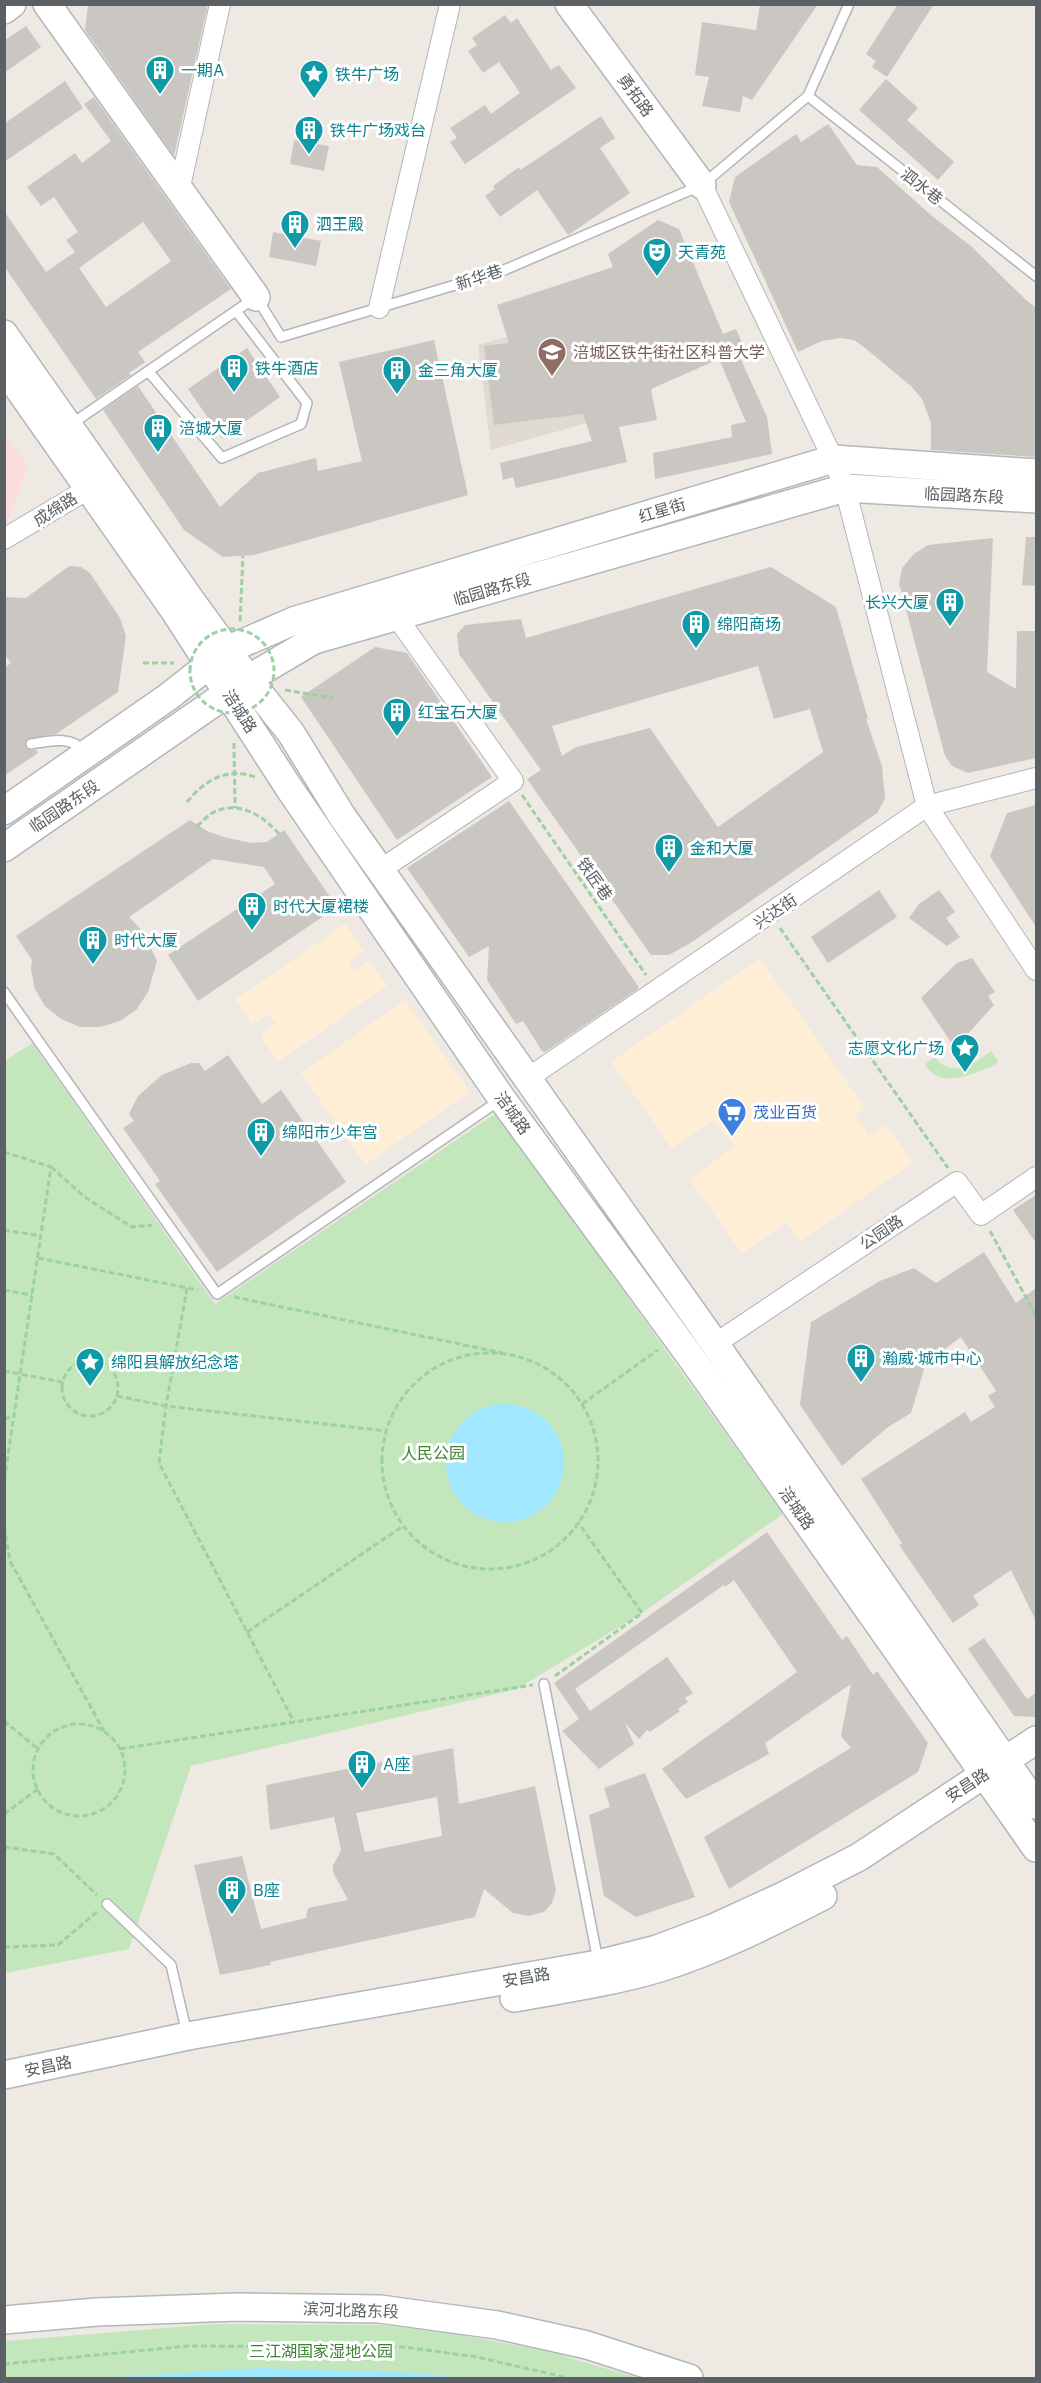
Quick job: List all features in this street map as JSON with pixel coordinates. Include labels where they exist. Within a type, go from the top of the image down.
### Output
[{"type":"street","points":[[4,10],[12,4]]},
{"type":"street","points":[[47,4],[179,191],[246,304]]},
{"type":"street","points":[[179,191],[220,4]]},
{"type":"street","points":[[379,308],[450,4]]},
{"type":"street","name":"勇拓路","points":[[569,4],[702,185]]},
{"type":"street","points":[[702,185],[845,488],[927,806],[1036,970]]},
{"type":"street","name":"涪城路","points":[[4,334],[70,425],[97,483]]},
{"type":"street","name":"涪城路","points":[[4,368],[226,648],[249,686],[289,788],[502,1099],[677,1337],[1007,1772],[1036,1805]]},
{"type":"street","name":"红星街","points":[[4,810],[168,697],[226,648],[296,620],[833,459],[1036,473]]},
{"type":"street","name":"成绵路","points":[[4,539],[97,483]]},
{"type":"street","name":"临园路东段","points":[[4,848],[249,686],[314,640],[845,488],[1036,500]]},
{"type":"street","points":[[380,870],[513,781],[396,616]]},
{"type":"street","name":"涪城路","points":[[249,686],[291,733],[342,816],[715,1344],[1007,1772],[1036,1848]]},
{"type":"street","name":"兴达街","points":[[528,1078],[927,806],[1036,778]]},
{"type":"street","points":[[981,1215],[1036,1177]]},
{"type":"street","name":"公园路","points":[[715,1344],[957,1182],[981,1215]]},
{"type":"street","points":[[1007,1772],[1036,1740]]},
{"type":"street","name":"安昌路","points":[[4,2075],[188,2036],[598,1964],[657,1949],[713,1928],[783,1896],[859,1857],[1007,1772]]},
{"type":"street","name":"安昌路","points":[[4,2093],[192,2053],[601,1983],[662,1967],[720,1947],[867,1873],[1007,1772]]},
{"type":"street","name":"滨河北路东段","points":[[4,2320],[97,2312],[237,2307],[380,2309],[497,2325],[587,2345],[689,2379]]},
{"type":"lane","name":"新华巷","points":[[246,304],[281,337],[502,271],[702,185],[808,96],[849,4]]},
{"type":"lane","name":"泗水巷","points":[[808,96],[1036,276]]},
{"type":"lane","points":[[70,425],[148,371],[246,304],[307,403],[301,424],[222,458],[148,371]]},
{"type":"lane","points":[[31,744],[62,740],[77,744],[87,754]]},
{"type":"lane","points":[[4,992],[217,1294],[502,1099]]},
{"type":"lane","points":[[544,1684],[598,1964]]},
{"type":"lane","points":[[107,1904],[171,1965],[188,2036]]},
{"type":"path","points":[[226,648],[243,556]]},
{"type":"path","points":[[226,648],[226,629],[202,640],[194,651],[190,663],[189,676],[192,688],[208,708],[220,713],[233,714],[245,712],[265,698],[249,686]]},
{"type":"path","points":[[226,648],[252,634],[262,641],[269,651],[274,669],[249,686]]},
{"type":"path","points":[[143,663],[178,663]]},
{"type":"path","points":[[249,686],[333,698]]},
{"type":"path","points":[[234,737],[235,808]]},
{"type":"path","points":[[187,802],[208,782],[234,772]]},
{"type":"path","name":"铁匠巷","points":[[513,781],[657,990]]},
{"type":"path","points":[[197,826],[215,811],[235,808],[253,812],[265,819],[279,834]]},
{"type":"path","points":[[771,914],[954,1176]]},
{"type":"path","points":[[4,1152],[51,1167],[86,1198],[132,1227],[168,1223]]},
{"type":"path","points":[[4,1482],[51,1167]]},
{"type":"path","points":[[981,1215],[1036,1316]]},
{"type":"path","points":[[4,1230],[41,1236]]},
{"type":"path","points":[[38,1258],[516,1356],[551,1371],[578,1397],[595,1431],[599,1468],[590,1505],[568,1536],[538,1559],[506,1569],[472,1569],[440,1558],[413,1539],[393,1512],[383,1480],[382,1446],[392,1414],[412,1387],[442,1364],[478,1353],[516,1356]]},
{"type":"path","points":[[187,1288],[166,1406],[159,1463],[294,1722]]},
{"type":"path","points":[[4,1290],[33,1295]]},
{"type":"path","points":[[582,1404],[677,1337]]},
{"type":"path","points":[[97,1360],[112,1370],[117,1378],[117,1396],[106,1411],[87,1416],[78,1414],[64,1402],[62,1382],[71,1367],[78,1362],[97,1360]]},
{"type":"path","points":[[4,1371],[62,1382]]},
{"type":"path","points":[[117,1396],[166,1406],[387,1431]]},
{"type":"path","points":[[4,1419],[14,1416]]},
{"type":"path","points":[[120,1749],[544,1684],[642,1613],[578,1522]]},
{"type":"path","points":[[4,1526],[10,1561],[104,1731],[120,1749],[125,1769],[123,1784],[116,1797],[105,1808],[91,1814],[76,1816],[61,1812],[49,1804],[38,1789],[34,1778],[34,1763],[38,1749],[47,1736],[60,1728],[74,1724],[90,1725],[104,1731]]},
{"type":"path","points":[[247,1632],[404,1526]]},
{"type":"path","points":[[4,1721],[38,1749]]},
{"type":"path","points":[[4,1814],[38,1789]]},
{"type":"path","points":[[4,1846],[54,1854],[107,1904],[58,1945],[4,1947]]},
{"type":"path","points":[[4,2364],[188,2346],[404,2347],[477,2356],[568,2379]]},
{"type":"shaded area","name":"涪城区铁牛街社区科普大学","points":[[604,310],[633,410],[491,450],[478,345]]},
{"type":"shaded area","points":[[5,434],[28,467],[5,526]]},
{"type":"shaded area","points":[[345,924],[364,951],[348,963],[354,971],[369,961],[387,986],[278,1062],[260,1035],[276,1024],[269,1014],[252,1025],[235,1000]]},
{"type":"shaded area","points":[[760,958],[865,1108],[855,1115],[869,1135],[886,1124],[913,1163],[800,1242],[786,1223],[742,1254],[689,1179],[734,1147],[714,1120],[672,1149],[611,1062]]},
{"type":"shaded area","points":[[405,1000],[470,1092],[365,1165],[301,1073]]},
{"type":"green space","name":"人民公园","points":[[32,1043],[215,1304],[496,1113],[783,1514],[642,1613],[517,1689],[191,1766],[129,1949],[5,1973],[5,1061]]},
{"type":"green space","points":[[991,1051],[998,1061],[995,1065],[958,1078],[939,1077],[925,1064],[935,1057],[941,1064],[948,1067],[963,1067],[978,1061]]},
{"type":"green space","name":"三江湖国家湿地公园","points":[[215,2324],[383,2325],[452,2333],[550,2352],[638,2378],[5,2378],[5,2341]]},
{"type":"water","points":[[505,1404],[528,1409],[547,1421],[559,1440],[564,1463],[559,1486],[547,1505],[528,1517],[505,1522],[482,1517],[463,1505],[451,1486],[446,1463],[451,1440],[463,1421],[482,1409]]},
{"type":"water","points":[[261,2368],[418,2373],[459,2378],[102,2378]]},
{"type":"building","name":"一期A","points":[[88,4],[208,4],[174,156],[85,30]]},
{"type":"building","points":[[760,4],[818,4],[752,100],[743,96],[740,112],[702,106],[709,77],[695,75],[702,22],[756,30]]},
{"type":"building","points":[[898,4],[934,4],[887,77],[872,67],[876,61],[866,54]]},
{"type":"building","points":[[505,15],[511,23],[517,18],[551,70],[559,65],[576,88],[465,164],[450,142],[457,138],[450,128],[485,105],[491,114],[520,93],[499,62],[483,73],[468,51],[477,45],[472,38]]},
{"type":"building","points":[[26,26],[41,47],[4,73],[4,41]]},
{"type":"building","points":[[886,79],[918,108],[907,120],[954,162],[938,180],[859,110]]},
{"type":"building","points":[[65,81],[83,108],[4,162],[4,124]]},
{"type":"building","points":[[94,97],[231,289],[138,352],[145,362],[129,373],[131,375],[96,399],[4,266],[4,211],[46,272],[75,252],[66,240],[78,232],[54,197],[41,206],[27,187],[75,153],[82,163],[111,141],[84,104]],"holes":[[[143,222],[171,261],[106,307],[79,268]]]},
{"type":"building","points":[[601,116],[615,138],[600,148],[630,193],[568,235],[537,190],[500,217],[485,196],[495,189],[493,186],[519,167],[520,170]]},
{"type":"building","points":[[828,124],[857,165],[877,167],[932,216],[972,247],[1036,308],[1036,457],[931,450],[931,423],[922,399],[911,386],[864,347],[854,340],[841,338],[822,341],[798,352],[729,202],[735,177],[796,134],[801,142]]},
{"type":"building","name":"铁牛广场戏台","points":[[294,140],[329,146],[324,171],[290,164]]},
{"type":"building","points":[[658,220],[679,229],[723,334],[736,329],[744,348],[737,351],[767,417],[772,454],[655,479],[653,453],[732,437],[731,425],[746,422],[719,359],[651,389],[657,420],[619,427],[627,462],[516,488],[513,477],[503,480],[500,463],[592,441],[583,414],[494,425],[484,346],[509,343],[497,305],[613,267],[608,254]]},
{"type":"building","name":"泗王殿","points":[[273,232],[321,241],[316,266],[269,257]]},
{"type":"building","points":[[434,340],[468,495],[254,555],[223,557],[184,530],[103,410],[138,386],[220,507],[258,473],[316,458],[318,471],[362,461],[339,362]]},
{"type":"building","name":"铁牛酒店","points":[[247,348],[280,397],[222,438],[188,389]]},
{"type":"building","points":[[1026,537],[1036,537],[1036,586],[1022,585]]},
{"type":"building","name":"长兴大厦","points":[[993,538],[987,672],[1016,689],[1017,631],[1036,631],[1036,758],[968,773],[952,766],[945,756],[899,583],[902,568],[914,554],[928,545]]},
{"type":"building","points":[[69,566],[81,567],[90,573],[120,618],[126,636],[118,692],[56,734],[27,739],[26,748],[36,750],[38,753],[4,776],[4,668],[11,663],[4,654],[4,597],[26,598]]},
{"type":"building","points":[[771,567],[836,607],[868,719],[866,719],[882,766],[885,799],[877,813],[692,942],[669,955],[651,955],[527,779],[541,770],[459,654],[457,634],[465,625],[521,619],[526,638]],"holes":[[[758,666],[774,719],[810,709],[823,752],[718,827],[650,728],[576,747],[562,756],[552,726]]]},
{"type":"building","name":"红宝石大厦","points":[[375,647],[407,653],[492,777],[397,840],[301,697]]},
{"type":"building","points":[[509,801],[638,986],[638,989],[545,1052],[542,1051],[523,1021],[516,1024],[487,980],[489,946],[469,957],[407,868]]},
{"type":"building","points":[[1036,805],[1036,927],[990,856],[1007,813]]},
{"type":"building","points":[[190,820],[209,832],[252,843],[267,842],[284,830],[337,907],[198,1001],[168,955],[275,884],[264,867],[213,859],[129,917],[144,933],[157,961],[148,992],[137,1009],[120,1021],[100,1027],[80,1027],[61,1019],[45,1006],[35,989],[31,969],[32,960],[16,936]]},
{"type":"building","points":[[879,890],[897,917],[828,963],[811,937]]},
{"type":"building","points":[[939,890],[955,912],[946,918],[960,937],[947,946],[909,918],[919,904]]},
{"type":"building","points":[[972,958],[995,992],[988,996],[994,1005],[955,1048],[921,998],[957,963]]},
{"type":"building","name":"绵阳市少年宫","points":[[228,1055],[262,1104],[281,1090],[346,1182],[217,1272],[155,1184],[160,1181],[123,1128],[134,1121],[129,1114],[138,1096],[162,1075],[191,1063],[199,1063],[205,1071]]},
{"type":"building","points":[[1036,1195],[1036,1243],[1013,1210]]},
{"type":"building","points":[[984,1252],[1016,1303],[1036,1288],[1036,1621],[1011,1570],[973,1596],[979,1605],[953,1623],[899,1545],[902,1543],[861,1479],[965,1412],[971,1422],[995,1407],[988,1396],[996,1391],[961,1337],[926,1363],[911,1413],[888,1427],[842,1466],[800,1405],[811,1322],[880,1281],[914,1268],[936,1283]]},
{"type":"building","points":[[767,1532],[842,1640],[847,1636],[873,1675],[877,1671],[928,1743],[918,1772],[729,1889],[704,1837],[851,1748],[841,1736],[851,1684],[765,1743],[769,1754],[686,1799],[662,1769],[797,1672],[734,1580],[575,1689],[590,1711],[667,1657],[693,1693],[685,1698],[688,1702],[678,1709],[680,1711],[650,1732],[647,1730],[639,1739],[625,1723],[634,1744],[599,1769],[562,1731],[579,1719],[554,1683]]},
{"type":"building","points":[[984,1638],[1027,1699],[1036,1693],[1036,1717],[1014,1716],[968,1649]]},
{"type":"building","points":[[453,1748],[459,1804],[535,1786],[556,1890],[552,1903],[544,1912],[528,1916],[513,1913],[484,1889],[475,1917],[220,1975],[194,1865],[242,1856],[261,1929],[306,1918],[308,1908],[348,1900],[333,1872],[333,1866],[341,1850],[334,1817],[270,1830],[266,1785]],"holes":[[[437,1797],[442,1836],[365,1852],[356,1813]]]},
{"type":"building","points":[[645,1773],[695,1897],[636,1917],[604,1896],[589,1815],[610,1807],[604,1788]]},
{"type":"place","name":"一期A","points":[[160,96]]},
{"type":"place","name":"铁牛广场","points":[[314,100]]},
{"type":"place","name":"铁牛广场戏台","points":[[309,156]]},
{"type":"place","name":"泗王殿","points":[[295,250]]},
{"type":"place","name":"天青苑","points":[[657,278]]},
{"type":"place","name":"涪城区铁牛街社区科普大学","points":[[552,378]]},
{"type":"place","name":"铁牛酒店","points":[[234,394]]},
{"type":"place","name":"金三角大厦","points":[[397,396]]},
{"type":"place","name":"涪城大厦","points":[[158,454]]},
{"type":"place","name":"长兴大厦","points":[[950,628]]},
{"type":"place","name":"绵阳商场","points":[[696,650]]},
{"type":"place","name":"红宝石大厦","points":[[397,738]]},
{"type":"place","name":"金和大厦","points":[[669,874]]},
{"type":"place","name":"时代大厦裙楼","points":[[252,932]]},
{"type":"place","name":"时代大厦","points":[[93,966]]},
{"type":"place","name":"志愿文化广场","points":[[965,1074]]},
{"type":"place","name":"茂业百货","points":[[732,1138]]},
{"type":"place","name":"绵阳市少年宫","points":[[261,1158]]},
{"type":"place","name":"瀚威·城市中心","points":[[861,1384]]},
{"type":"place","name":"绵阳县解放纪念塔","points":[[90,1388]]},
{"type":"place","name":"A座","points":[[362,1790]]},
{"type":"place","name":"B座","points":[[232,1916]]}]
